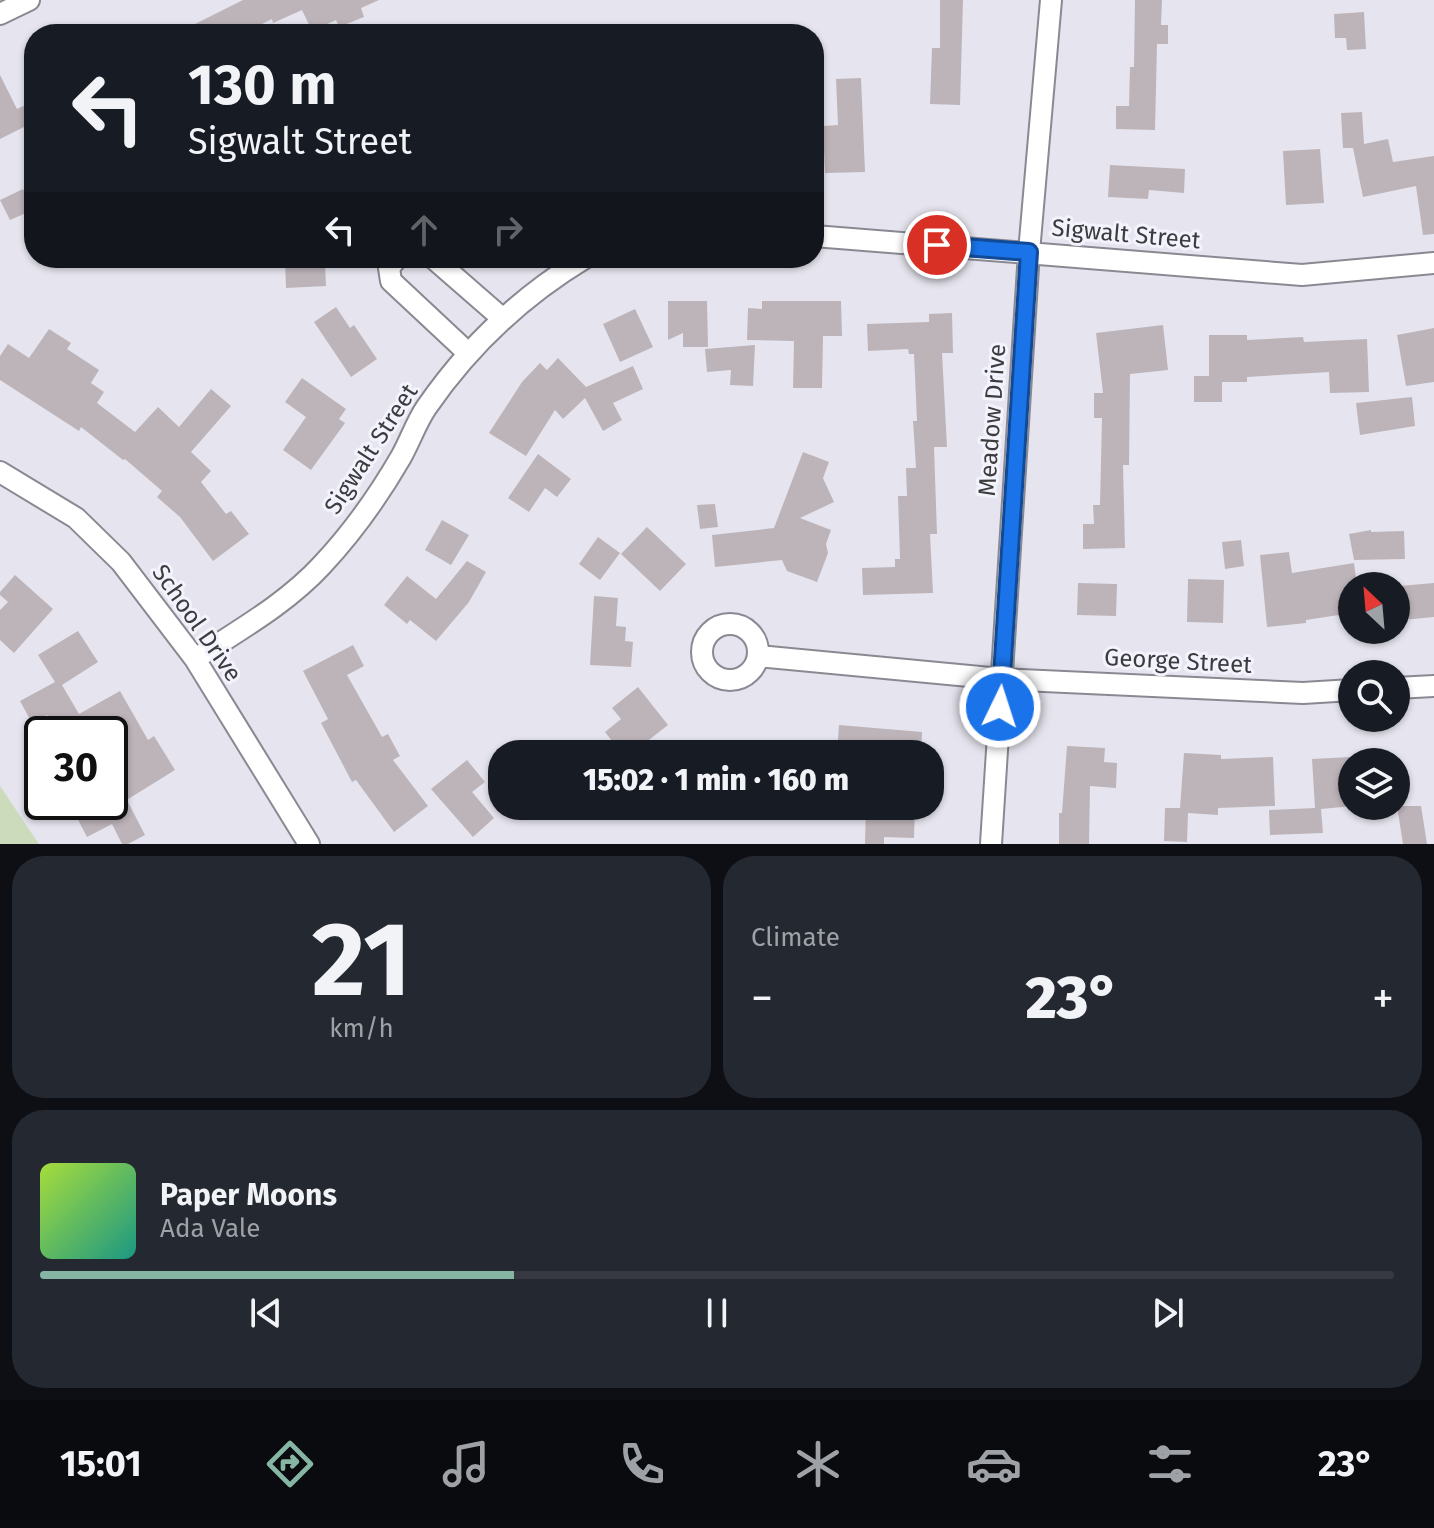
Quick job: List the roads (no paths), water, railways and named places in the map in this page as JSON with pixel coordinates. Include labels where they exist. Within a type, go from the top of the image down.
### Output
[{"type":"street","points":[[0,14],[29,0]]},
{"type":"street","name":"Meadow Drive","points":[[991,844],[1029,252],[1051,0]]},
{"type":"street","name":"Sigwalt Street","points":[[824,237],[1302,275],[1434,263]]},
{"type":"street","points":[[389,268],[391,281],[468,353]]},
{"type":"street","points":[[444,268],[503,319]]},
{"type":"street","name":"Sigwalt Street","points":[[195,659],[292,596],[324,564],[378,495],[424,411],[468,353],[503,319],[568,268]]},
{"type":"street","name":"School Drive","points":[[0,472],[76,518],[121,562],[195,659],[309,844]]},
{"type":"street","name":"George Street","points":[[758,656],[1001,679],[1303,693],[1338,691]]},
{"type":"street","points":[[1410,687],[1434,686]]}]
